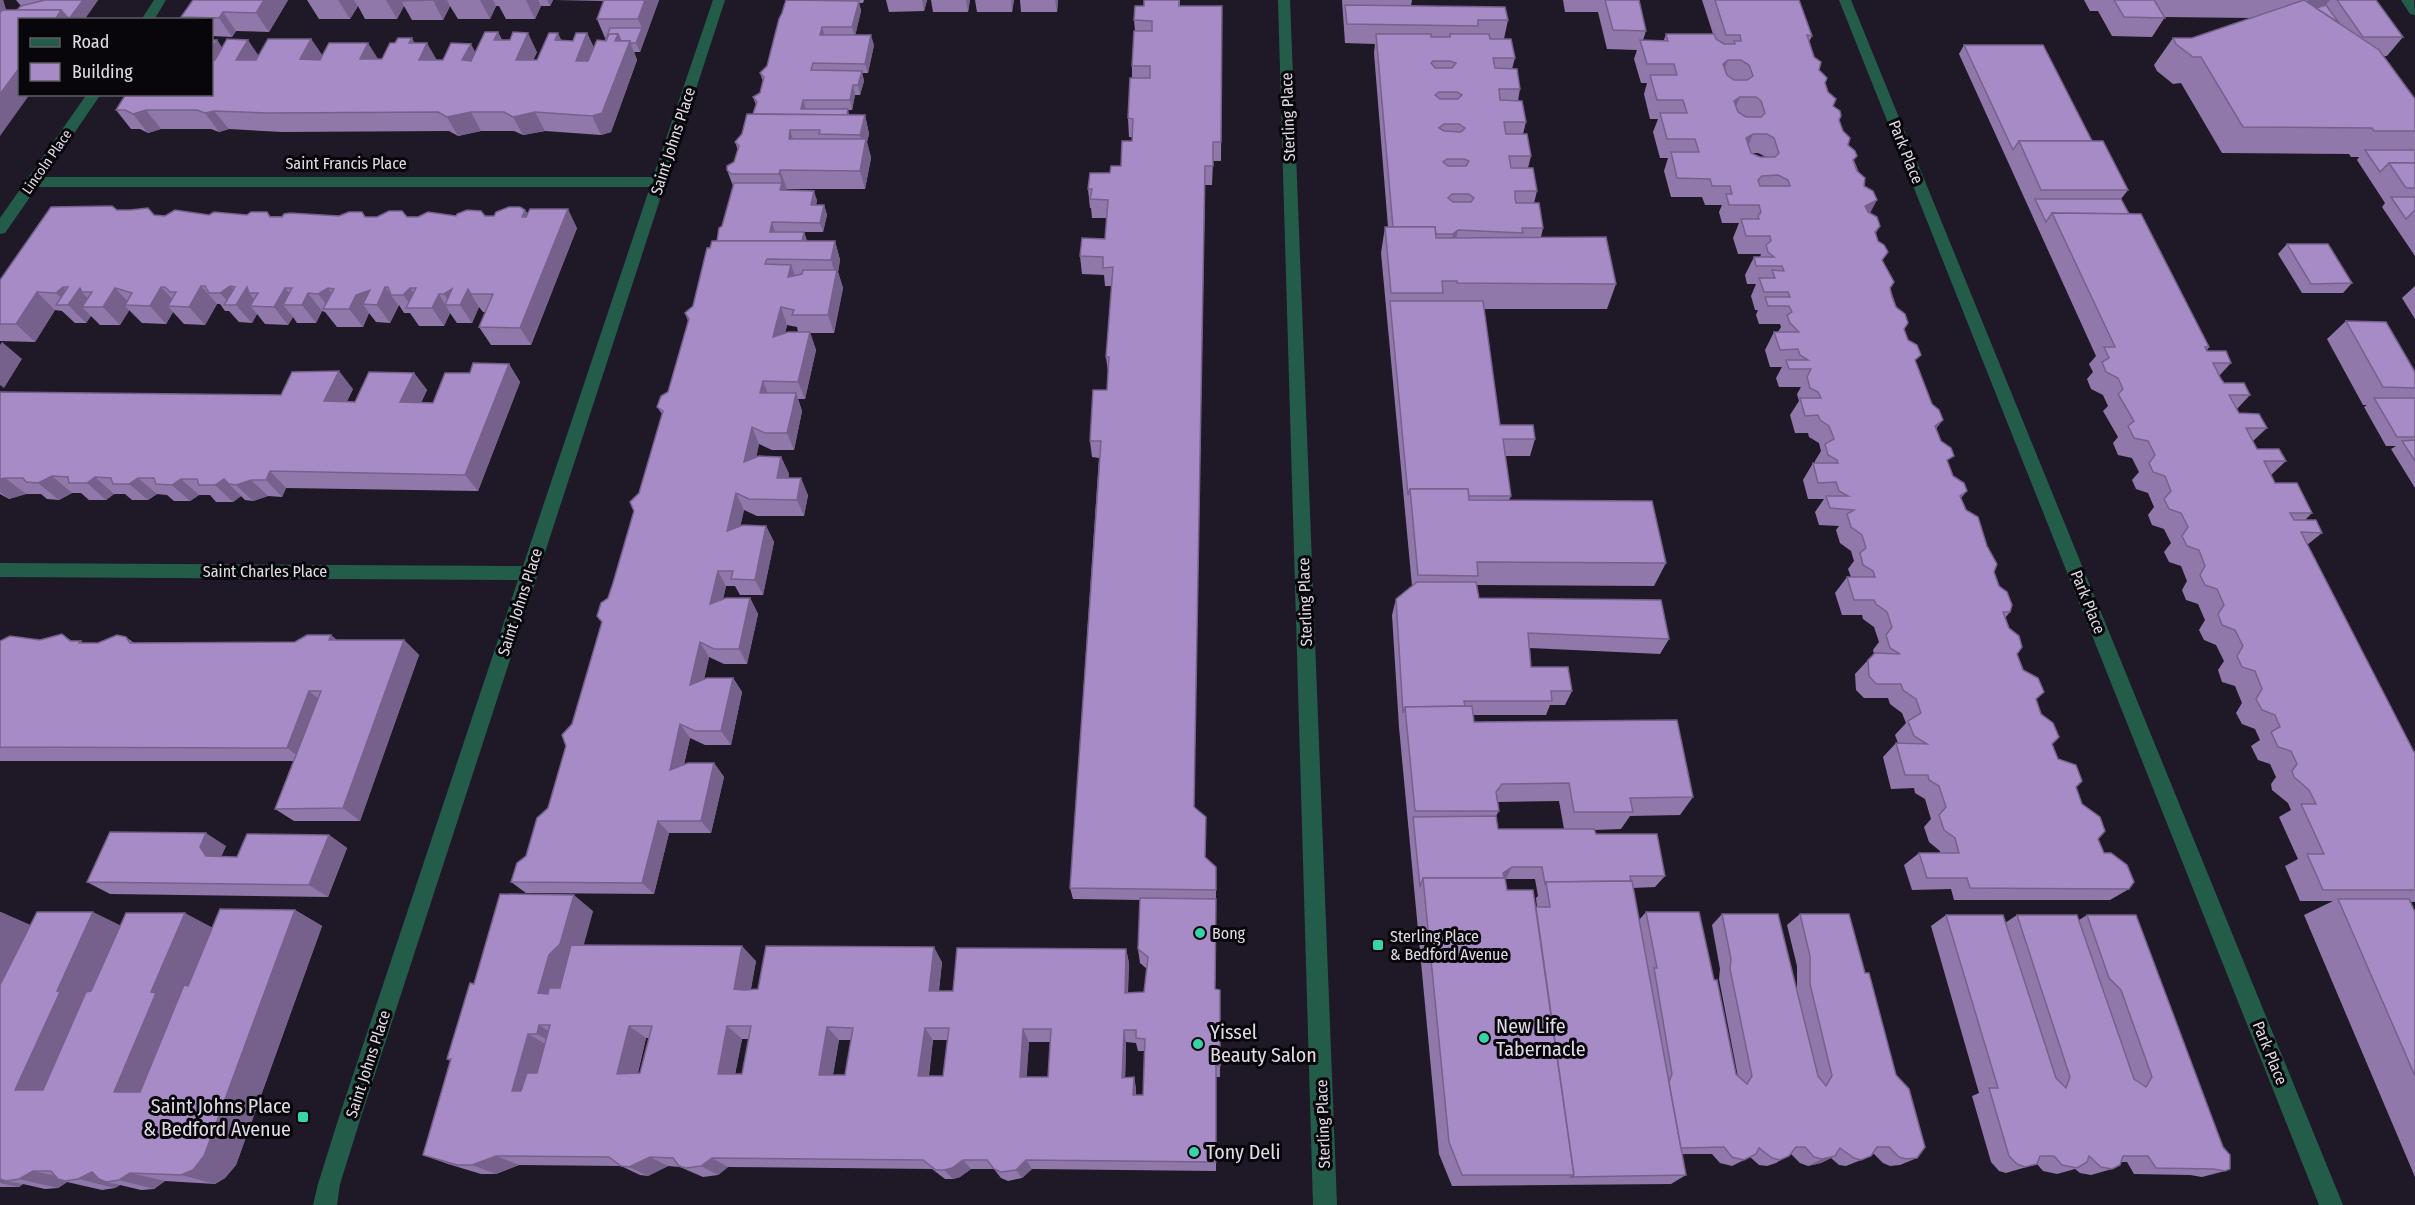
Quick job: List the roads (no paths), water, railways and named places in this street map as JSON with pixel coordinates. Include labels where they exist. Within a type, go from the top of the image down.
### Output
[{"type":"street","points":[[148,18],[160,0]]},
{"type":"street","name":"Saint Johns Place","points":[[325,1205],[343,1139],[719,0]]},
{"type":"street","name":"Sterling Place","points":[[1284,0],[1325,1205]]},
{"type":"street","name":"Park Place","points":[[1845,0],[2331,1205]]},
{"type":"street","points":[[2407,0],[2415,10]]},
{"type":"street","name":"Lincoln Place","points":[[0,229],[93,96]]},
{"type":"street","name":"Saint Francis Place","points":[[33,182],[659,182]]},
{"type":"street","name":"Saint Charles Place","points":[[0,570],[530,573]]},
{"type":"place","name":"Bong","points":[[1200,933]]},
{"type":"place","name":"Sterling Place & Bedford Avenue","points":[[1378,945]]},
{"type":"place","name":"New Life Tabernacle","points":[[1484,1038]]},
{"type":"place","name":"Yissel Beauty Salon","points":[[1198,1044]]},
{"type":"place","name":"Saint Johns Place & Bedford Avenue","points":[[303,1117]]},
{"type":"place","name":"Tony Deli","points":[[1194,1152]]}]
